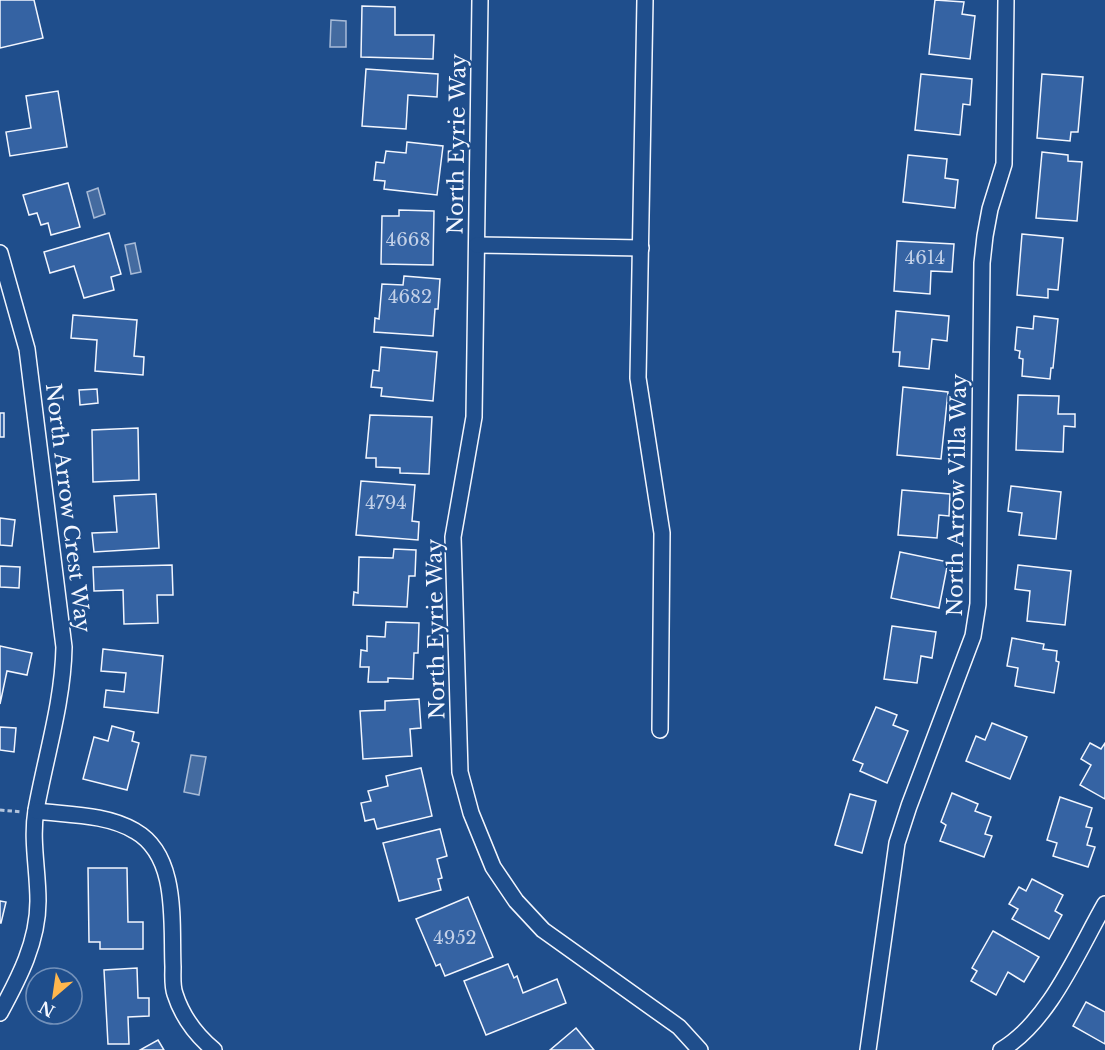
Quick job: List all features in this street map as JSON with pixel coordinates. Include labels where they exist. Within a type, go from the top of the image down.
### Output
[{"type":"street","name":"North Eyrie Way","points":[[480,0],[474,417],[453,537],[460,772],[471,813],[493,867],[516,901],[543,930],[678,1027],[700,1050]]},
{"type":"street","points":[[645,0],[638,378],[662,533],[660,730]]},
{"type":"street","name":"North Arrow Villa Way","points":[[868,1050],[893,868],[902,825],[973,636],[978,604],[982,263],[984,236],[1004,164],[1006,0]]},
{"type":"street","points":[[477,244],[641,248]]},
{"type":"street","name":"North Arrow Crest Way","points":[[0,253],[27,349],[64,647],[64,678],[31,812],[38,902],[35,929],[21,972],[0,1013]]},
{"type":"street","points":[[31,812],[105,820],[135,831],[152,845],[169,881],[174,992],[186,1020],[214,1050]]},
{"type":"street","points":[[1000,1050],[1029,1028],[1051,999],[1105,904]]},
{"type":"path","points":[[0,810],[31,812]]},
{"type":"water","points":[[331,20],[346,21],[346,47],[330,47]]},
{"type":"water","points":[[98,188],[105,214],[94,218],[87,192]]},
{"type":"water","points":[[135,243],[141,272],[131,274],[125,245]]},
{"type":"water","points":[[191,755],[206,757],[199,795],[184,792]]},
{"type":"building","points":[[0,0],[34,0],[43,38],[0,48]]},
{"type":"building","points":[[935,0],[964,2],[962,14],[975,16],[970,59],[929,54]]},
{"type":"building","points":[[362,6],[395,7],[395,35],[434,35],[433,59],[361,57]]},
{"type":"building","points":[[366,69],[438,74],[437,97],[408,95],[406,129],[362,126]]},
{"type":"building","points":[[921,74],[972,79],[970,105],[963,104],[960,135],[915,130]]},
{"type":"building","points":[[1042,74],[1083,77],[1078,132],[1071,132],[1070,141],[1037,138]]},
{"type":"building","points":[[58,91],[67,147],[10,156],[6,132],[31,128],[26,96]]},
{"type":"building","points":[[407,142],[443,146],[437,195],[384,189],[385,181],[374,180],[376,162],[384,163],[386,151],[406,153]]},
{"type":"building","points":[[1042,152],[1068,155],[1068,161],[1082,162],[1077,221],[1036,218]]},
{"type":"building","points":[[908,155],[947,159],[945,178],[958,180],[955,208],[903,202]]},
{"type":"building","points":[[68,183],[80,227],[51,235],[48,223],[41,225],[37,213],[29,215],[23,195]]},
{"type":"building","points":[[399,210],[434,211],[433,265],[381,264],[382,216],[399,216]]},
{"type":"building","points":[[109,233],[121,274],[111,277],[114,290],[84,298],[74,266],[50,273],[44,252]]},
{"type":"building","points":[[1022,234],[1063,238],[1058,290],[1048,289],[1048,298],[1017,295]]},
{"type":"building","points":[[897,241],[954,244],[952,272],[931,271],[930,294],[894,291]]},
{"type":"building","points":[[404,276],[440,279],[433,336],[374,332],[375,318],[379,319],[382,284],[403,285]]},
{"type":"building","points":[[896,311],[949,316],[947,341],[932,339],[929,369],[899,366],[900,352],[893,352]]},
{"type":"building","points":[[73,315],[137,320],[134,356],[144,357],[143,375],[95,371],[97,340],[71,338]]},
{"type":"building","points":[[1034,316],[1058,319],[1050,379],[1022,376],[1023,359],[1019,358],[1020,351],[1015,350],[1017,327],[1033,329]]},
{"type":"building","points":[[381,347],[437,352],[433,401],[381,396],[382,388],[371,387],[373,370],[379,371]]},
{"type":"building","points":[[903,387],[948,392],[941,459],[897,455]]},
{"type":"building","points":[[97,389],[98,403],[80,405],[79,390]]},
{"type":"building","points":[[1018,395],[1059,396],[1058,414],[1075,414],[1075,427],[1064,426],[1063,452],[1016,450]]},
{"type":"building","points":[[0,413],[4,413],[4,437],[0,437]]},
{"type":"building","points":[[370,415],[432,417],[429,474],[400,473],[400,468],[376,467],[376,458],[366,458]]},
{"type":"building","points":[[138,428],[139,480],[93,482],[92,430]]},
{"type":"building","points":[[361,481],[415,485],[412,521],[419,522],[418,540],[356,535]]},
{"type":"building","points":[[1011,486],[1061,492],[1056,539],[1019,535],[1022,513],[1008,511]]},
{"type":"building","points":[[902,490],[950,494],[949,516],[939,515],[937,538],[898,535]]},
{"type":"building","points":[[156,494],[159,548],[94,552],[92,533],[117,532],[114,496]]},
{"type":"building","points":[[0,518],[15,520],[12,546],[0,545]]},
{"type":"building","points":[[394,549],[416,550],[415,576],[409,576],[407,607],[353,605],[354,592],[358,593],[359,557],[393,558]]},
{"type":"building","points":[[900,552],[948,562],[939,608],[891,598]]},
{"type":"building","points":[[172,565],[173,595],[157,595],[158,623],[124,624],[123,590],[94,591],[93,567]]},
{"type":"building","points":[[1018,565],[1071,571],[1065,625],[1027,621],[1030,591],[1015,589]]},
{"type":"building","points":[[0,566],[20,567],[19,588],[0,587]]},
{"type":"building","points":[[386,622],[419,623],[418,653],[414,653],[413,679],[388,678],[388,682],[368,682],[369,667],[360,667],[361,650],[367,651],[367,636],[385,637]]},
{"type":"building","points":[[892,626],[936,632],[932,658],[921,656],[917,683],[884,679]]},
{"type":"building","points":[[1012,638],[1044,644],[1043,649],[1057,651],[1056,661],[1059,662],[1054,693],[1015,686],[1018,668],[1007,666]]},
{"type":"building","points":[[0,646],[32,653],[27,675],[7,671],[0,704]]},
{"type":"building","points":[[103,649],[163,656],[158,713],[104,707],[106,690],[124,692],[126,673],[101,671]]},
{"type":"building","points":[[419,699],[421,728],[410,729],[412,756],[363,759],[360,711],[385,710],[385,701]]},
{"type":"building","points":[[876,707],[897,715],[893,725],[908,731],[887,783],[860,771],[863,764],[853,760]]},
{"type":"building","points":[[992,723],[1027,737],[1010,779],[966,761],[976,736],[985,740]]},
{"type":"building","points":[[112,726],[134,732],[132,741],[139,743],[127,790],[83,779],[94,737],[108,741]]},
{"type":"building","points":[[0,727],[16,728],[14,752],[0,750]]},
{"type":"building","points":[[1090,743],[1101,749],[1105,743],[1105,799],[1080,785],[1091,765],[1081,759]]},
{"type":"building","points":[[421,768],[432,816],[377,829],[374,819],[365,821],[361,803],[371,801],[368,791],[388,786],[386,776]]},
{"type":"building","points":[[952,793],[978,804],[975,811],[991,817],[985,834],[992,836],[984,857],[940,841],[946,825],[941,822]]},
{"type":"building","points":[[850,794],[876,801],[862,853],[835,845]]},
{"type":"building","points":[[1060,797],[1092,808],[1086,827],[1092,828],[1087,845],[1095,847],[1088,867],[1053,856],[1057,843],[1047,840]]},
{"type":"building","points":[[440,829],[447,856],[437,859],[442,878],[438,879],[441,890],[399,901],[383,843]]},
{"type":"building","points":[[88,868],[127,868],[128,922],[143,922],[143,949],[100,949],[100,942],[89,942]]},
{"type":"building","points":[[1032,879],[1063,895],[1055,911],[1062,915],[1049,939],[1012,919],[1018,909],[1009,904],[1019,887],[1026,891]]},
{"type":"building","points":[[468,897],[493,957],[445,976],[440,964],[436,966],[416,919]]},
{"type":"building","points":[[0,901],[6,902],[1,923],[0,923]]},
{"type":"building","points":[[993,931],[1039,957],[1024,982],[1008,972],[996,995],[971,981],[977,971],[972,968]]},
{"type":"building","points":[[508,964],[514,978],[517,976],[523,993],[557,979],[566,1003],[486,1035],[464,981]]},
{"type":"building","points":[[137,968],[138,998],[149,998],[149,1016],[128,1017],[129,1044],[108,1044],[104,970]]},
{"type":"building","points":[[1086,1002],[1105,1012],[1105,1044],[1073,1026]]},
{"type":"building","points":[[576,1028],[594,1050],[550,1050]]},
{"type":"building","points":[[158,1040],[164,1050],[140,1050]]}]
